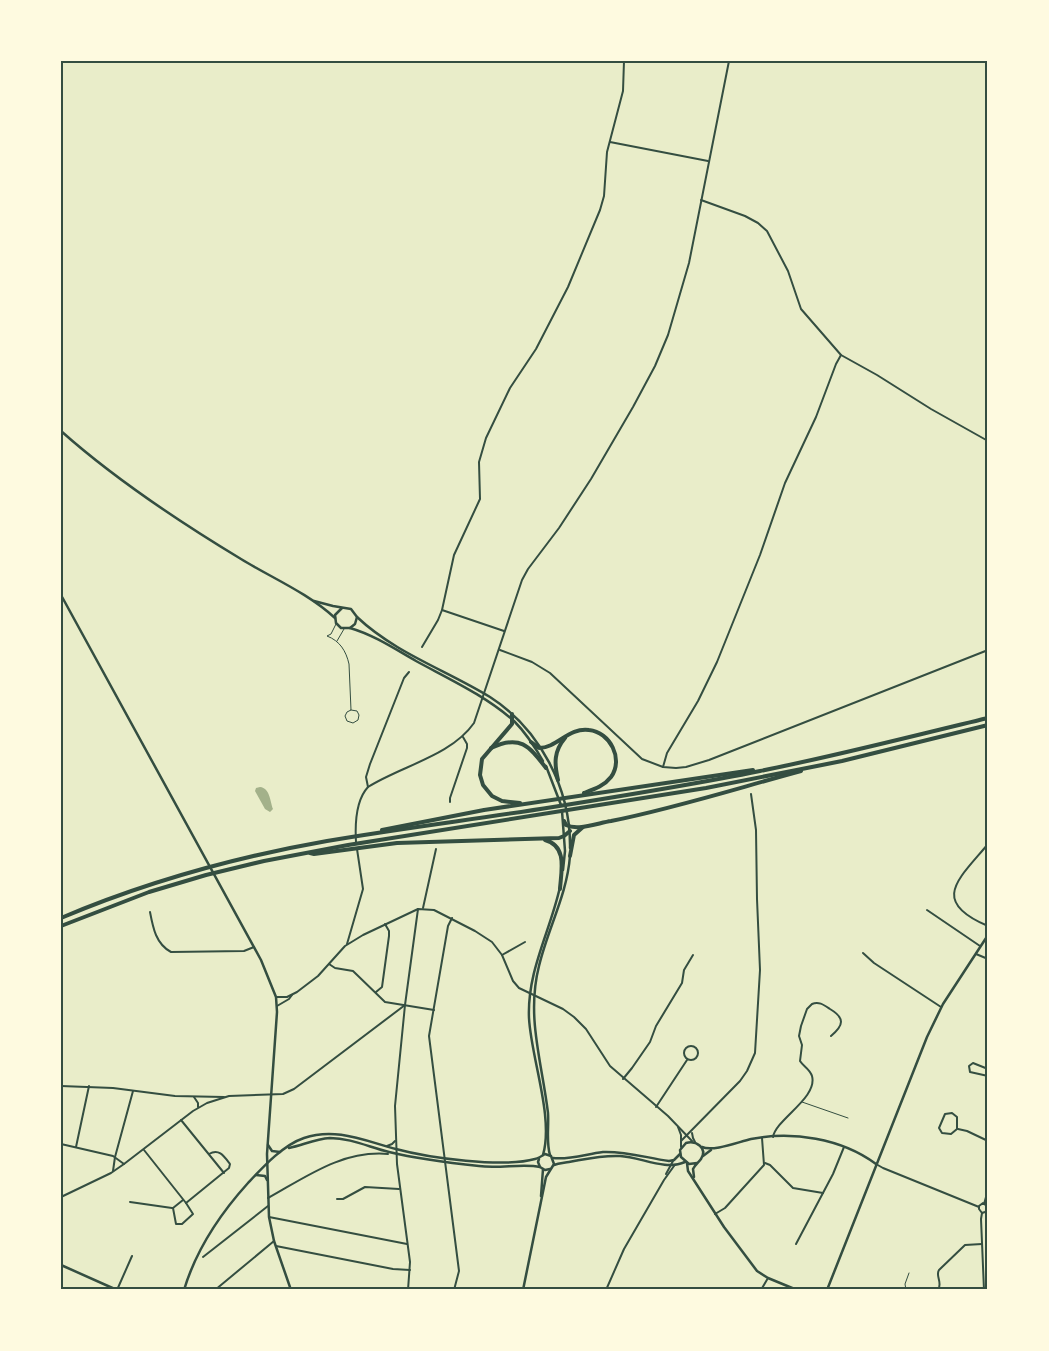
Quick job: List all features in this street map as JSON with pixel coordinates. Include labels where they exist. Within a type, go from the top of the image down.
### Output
[{"type":"highway","points":[[512,714],[513,721],[482,759],[481,780],[486,791],[497,800],[527,803]]},
{"type":"highway","points":[[363,835],[598,800],[761,771],[988,718]]},
{"type":"highway","points":[[348,847],[442,841],[541,839],[564,836],[569,829],[666,809],[842,761],[988,725]]},
{"type":"highway","points":[[532,742],[536,747],[550,746],[568,734],[583,730],[593,731],[607,739],[616,755],[613,773],[605,784],[574,796]]},
{"type":"highway","points":[[558,780],[554,759],[559,746],[568,734]]},
{"type":"highway","points":[[489,749],[509,741],[523,744],[532,750],[546,768]]},
{"type":"highway","points":[[61,926],[149,892],[206,875],[308,852],[314,854],[366,842],[697,790],[842,761]]},
{"type":"highway","points":[[61,918],[147,886],[204,868],[290,848],[363,835],[448,816],[527,803],[752,770],[761,771]]},
{"type":"highway","points":[[566,821],[569,829]]},
{"type":"highway","points":[[570,856],[574,836],[585,826]]},
{"type":"highway","points":[[541,839],[556,846],[560,853],[560,889]]},
{"type":"main road","points":[[61,430],[111,471],[183,523],[248,564],[312,600],[335,618]]},
{"type":"main road","points":[[61,595],[268,973],[276,997],[267,1163],[268,1206],[274,1241],[291,1290]]},
{"type":"main road","points":[[312,600],[352,609],[357,617],[378,636],[489,697],[512,714],[528,731],[541,748],[558,780],[566,821],[564,836],[565,859],[560,889],[534,968],[531,999],[530,1032],[545,1117],[546,1141],[543,1155]]},
{"type":"main road","points":[[342,608],[336,612],[335,618],[336,623],[344,629],[350,628],[355,624],[357,617]]},
{"type":"main road","points":[[350,628],[376,638],[476,694],[513,721],[532,742],[546,768],[556,788],[566,821]]},
{"type":"main road","points":[[532,989],[564,890],[570,856],[569,829]]},
{"type":"main road","points":[[827,1290],[927,1036],[942,1007],[988,935]]},
{"type":"main road","points":[[531,999],[548,1116],[550,1155],[553,1158],[568,1159],[588,1154],[617,1152],[669,1161],[680,1154],[682,1147],[686,1143],[694,1141],[702,1148],[712,1149],[773,1137],[812,1138],[844,1147],[876,1164]]},
{"type":"main road","points":[[288,1148],[295,1142],[310,1136],[333,1134],[357,1138],[397,1151],[445,1157],[503,1162],[521,1161],[550,1155]]},
{"type":"main road","points":[[184,1290],[200,1250],[227,1209],[267,1163],[288,1148],[311,1140],[331,1138],[446,1162],[494,1168],[552,1167],[589,1158],[608,1156],[628,1157],[670,1165],[697,1163]]},
{"type":"main road","points":[[268,1145],[272,1151],[281,1152]]},
{"type":"main road","points":[[702,1148],[703,1156]]},
{"type":"main road","points":[[694,1178],[693,1169],[703,1156],[712,1149]]},
{"type":"main road","points":[[680,1154],[686,1163],[688,1171],[750,1263],[757,1271],[768,1278],[798,1290]]},
{"type":"main road","points":[[540,1157],[538,1162],[542,1168],[541,1198]]},
{"type":"main road","points":[[523,1290],[541,1198],[546,1177],[552,1167],[553,1158]]},
{"type":"main road","points":[[255,1176],[265,1176],[268,1180]]},
{"type":"main road","points":[[62,1266],[117,1290]]},
{"type":"street","points":[[422,647],[442,610],[454,555],[480,499],[479,462],[486,438],[510,388],[536,349],[568,287],[604,196],[605,164],[623,91],[624,61]]},
{"type":"street","points":[[347,944],[363,889],[355,832],[360,800],[368,786],[463,737],[477,718],[516,596],[528,569],[559,528],[591,479],[654,366],[668,335],[683,288],[729,61]]},
{"type":"street","points":[[610,142],[708,161]]},
{"type":"street","points":[[701,200],[758,222],[767,231],[788,271],[801,309],[841,355],[861,365],[913,399],[988,441]]},
{"type":"street","points":[[663,767],[667,753],[698,701],[717,662],[756,564],[785,483],[816,417],[841,355]]},
{"type":"street","points":[[442,610],[505,631]]},
{"type":"street","points":[[336,623],[331,634],[327,636],[337,641],[345,652],[349,664],[351,710]]},
{"type":"street","points":[[337,641],[344,629]]},
{"type":"street","points":[[500,650],[532,662],[550,673],[642,759],[663,767],[686,767],[709,760],[988,650]]},
{"type":"street","points":[[368,786],[366,777],[370,764],[404,678],[409,672]]},
{"type":"street","points":[[351,710],[357,711],[359,715],[358,720],[353,723],[347,721],[345,716],[351,710]]},
{"type":"street","points":[[450,802],[467,744],[463,737]]},
{"type":"street","points":[[682,1141],[740,1081],[748,1071],[755,1053],[760,970],[756,830],[750,794]]},
{"type":"street","points":[[988,844],[957,882],[954,894],[954,900],[960,910],[967,916],[988,926]]},
{"type":"street","points":[[423,908],[436,849]]},
{"type":"street","points":[[277,1006],[313,980],[347,944],[418,909],[434,910],[452,918],[492,942],[502,955],[514,981],[520,988],[563,1009],[574,1017],[586,1029],[610,1066],[677,1125],[686,1137],[694,1141]]},
{"type":"street","points":[[408,1290],[410,1270],[399,1189],[395,1141],[395,1106],[405,1004],[418,909]]},
{"type":"street","points":[[927,910],[980,946]]},
{"type":"street","points":[[150,912],[155,934],[165,947],[172,952],[244,951],[254,947]]},
{"type":"street","points":[[452,918],[448,926],[430,1042],[459,1271],[454,1290]]},
{"type":"street","points":[[375,993],[381,989],[383,984],[389,936],[389,931],[385,924]]},
{"type":"street","points":[[502,955],[526,942]]},
{"type":"street","points":[[863,953],[942,1007]]},
{"type":"street","points":[[976,953],[988,959]]},
{"type":"street","points":[[623,1079],[650,1042],[656,1026],[682,984],[684,970],[693,954]]},
{"type":"street","points":[[329,964],[335,968],[351,970],[385,1002],[434,1010]]},
{"type":"street","points":[[276,997],[292,995]]},
{"type":"street","points":[[773,1137],[776,1128],[802,1102],[811,1085],[812,1078],[809,1071],[800,1061],[802,1045],[799,1033],[804,1016],[812,1004],[821,1003],[839,1015],[840,1026],[831,1036]]},
{"type":"street","points":[[61,1197],[114,1171],[198,1107],[224,1097],[283,1094],[294,1089],[405,1004]]},
{"type":"street","points":[[695,1047],[698,1052],[697,1058],[692,1061],[687,1060],[684,1054],[685,1048],[695,1047]]},
{"type":"street","points":[[656,1107],[687,1060]]},
{"type":"street","points":[[988,1069],[973,1063],[969,1066],[970,1072],[988,1076]]},
{"type":"street","points":[[61,1086],[89,1086],[161,1095],[200,1097],[220,1095],[224,1097]]},
{"type":"street","points":[[76,1147],[89,1086]]},
{"type":"street","points":[[114,1171],[115,1157],[133,1091]]},
{"type":"street","points":[[194,1097],[198,1107]]},
{"type":"street","points":[[200,1097],[205,1099],[207,1103]]},
{"type":"street","points":[[802,1102],[848,1118]]},
{"type":"street","points":[[952,1113],[957,1117],[957,1129],[951,1134],[942,1133],[939,1128],[945,1114],[952,1113]]},
{"type":"street","points":[[181,1120],[224,1173]]},
{"type":"street","points":[[677,1125],[682,1147]]},
{"type":"street","points":[[957,1129],[967,1131],[988,1141]]},
{"type":"street","points":[[692,1132],[694,1141]]},
{"type":"street","points":[[716,1214],[725,1208],[765,1163],[762,1138]]},
{"type":"street","points":[[385,1146],[395,1141]]},
{"type":"street","points":[[61,1144],[115,1157],[124,1164]]},
{"type":"street","points":[[796,1244],[834,1174],[844,1147]]},
{"type":"street","points":[[144,1150],[193,1214],[179,1225],[175,1222],[173,1208]]},
{"type":"street","points":[[186,1203],[230,1166],[220,1152],[209,1154]]},
{"type":"street","points":[[268,1198],[339,1159],[373,1153],[388,1154]]},
{"type":"street","points":[[666,1172],[673,1160]]},
{"type":"street","points":[[447,1171],[450,1165],[456,1163]]},
{"type":"street","points":[[658,1163],[664,1167],[666,1176]]},
{"type":"street","points":[[765,1163],[770,1165],[793,1188],[823,1193]]},
{"type":"street","points":[[876,1164],[881,1168],[979,1207],[982,1213],[984,1290]]},
{"type":"street","points":[[606,1290],[620,1258],[666,1176],[673,1166],[677,1165]]},
{"type":"street","points":[[337,1199],[344,1199],[365,1187],[399,1189]]},
{"type":"street","points":[[984,1204],[988,1190]]},
{"type":"street","points":[[130,1202],[169,1209],[173,1208],[183,1199]]},
{"type":"street","points":[[979,1207],[980,1204],[984,1204]]},
{"type":"street","points":[[982,1213],[986,1212],[988,1208],[984,1204]]},
{"type":"street","points":[[203,1257],[268,1206]]},
{"type":"street","points":[[269,1217],[407,1244]]},
{"type":"street","points":[[215,1290],[274,1241]]},
{"type":"street","points":[[938,1290],[940,1284],[937,1274],[939,1270],[965,1245],[982,1244]]},
{"type":"street","points":[[276,1246],[393,1270],[410,1270]]},
{"type":"street","points":[[117,1290],[132,1256]]},
{"type":"street","points":[[906,1290],[905,1284],[910,1273]]},
{"type":"street","points":[[761,1290],[768,1278]]},
{"type":"shaded area","points":[[260,787],[266,790],[269,795],[273,809],[270,812],[265,809],[255,791],[256,788]]}]
